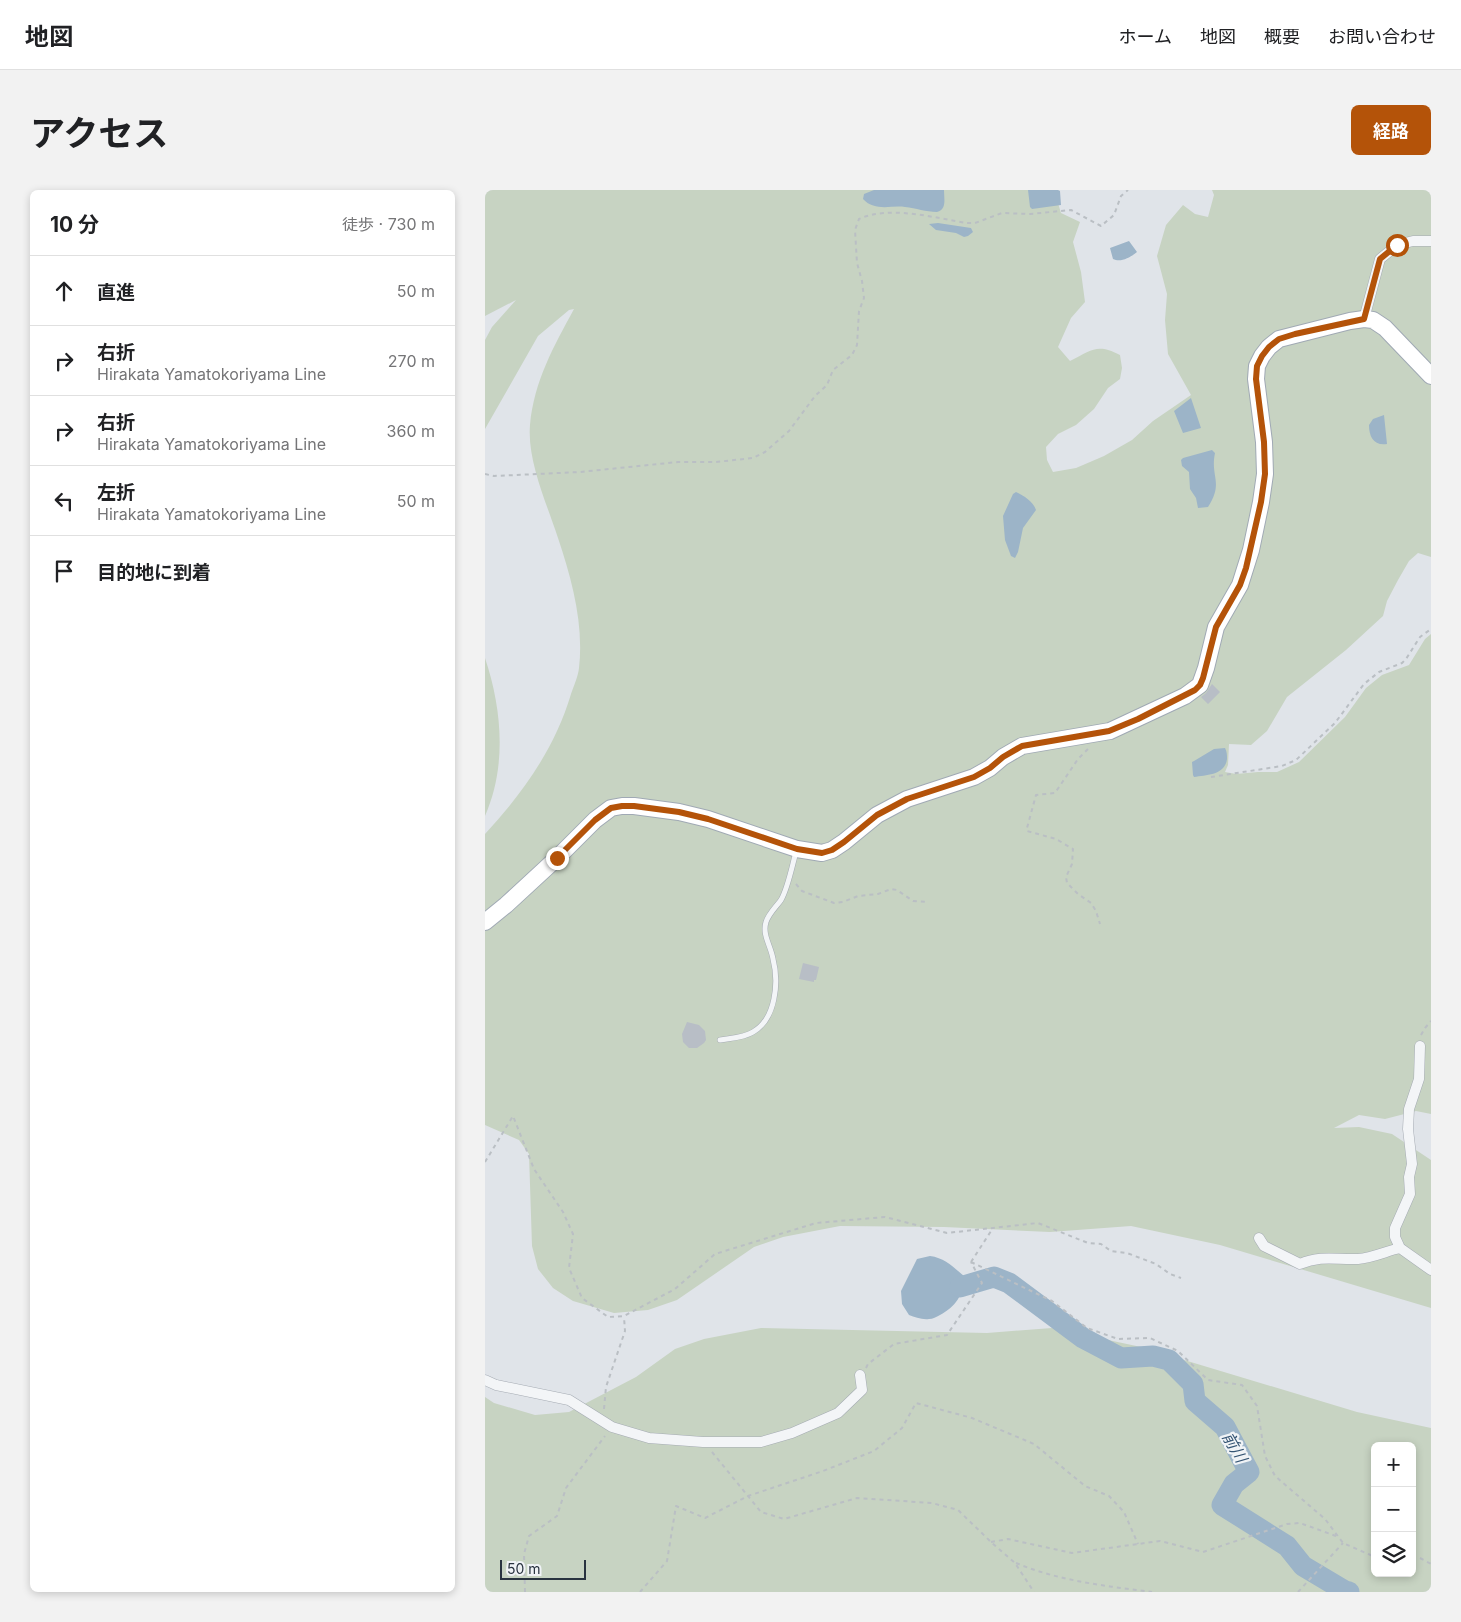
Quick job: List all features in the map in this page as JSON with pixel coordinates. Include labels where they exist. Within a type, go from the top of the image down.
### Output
[{"type":"main road","points":[[485,922],[557,858],[595,820],[611,808],[634,806],[679,812],[708,819],[797,849],[822,853],[832,850],[877,815],[907,799],[974,777],[1022,746],[1105,732],[1138,719],[1185,696],[1200,685],[1216,627],[1240,585],[1246,568],[1261,502],[1265,474],[1264,442],[1256,379],[1257,366],[1262,356],[1279,339],[1364,319],[1373,320],[1385,328],[1431,376]]},
{"type":"street","points":[[1364,319],[1380,259],[1397,245],[1413,241],[1431,241]]},
{"type":"street","points":[[1420,1046],[1419,1079],[1409,1109],[1408,1129],[1413,1164],[1409,1177],[1410,1194],[1395,1228],[1395,1237],[1400,1248],[1431,1270]]},
{"type":"street","points":[[1259,1238],[1264,1246],[1301,1264],[1311,1260],[1331,1257],[1359,1259],[1400,1248]]},
{"type":"street","points":[[485,1380],[496,1385],[569,1400],[608,1424],[649,1438],[703,1442],[761,1442],[792,1433],[838,1413],[862,1390],[861,1375]]},
{"type":"lane","points":[[720,1040],[741,1037],[753,1032],[763,1023],[773,1004],[775,969],[773,957],[766,940],[765,923],[781,899],[797,849]]},
{"type":"path","points":[[485,474],[494,476],[580,472],[679,462],[717,462],[753,458],[765,452],[789,431],[815,396],[827,385],[833,370],[852,355],[857,345],[859,311],[864,298],[857,263],[855,230],[859,219],[867,215],[897,213],[967,224],[1002,213],[1030,214],[1071,210],[1101,226],[1114,215],[1121,196],[1128,190]]},
{"type":"path","points":[[1211,777],[1282,766],[1296,760],[1335,723],[1364,684],[1379,672],[1402,663],[1420,638],[1431,629]]},
{"type":"path","points":[[1100,924],[1097,911],[1091,903],[1067,883],[1066,877],[1072,864],[1073,849],[1056,839],[1027,831],[1027,828],[1036,795],[1055,792],[1078,759],[1105,732]]},
{"type":"path","points":[[797,878],[796,885],[802,891],[834,902],[843,902],[858,896],[878,894],[891,889],[897,890],[913,901],[927,902]]},
{"type":"path","points":[[1420,1046],[1421,1035],[1431,1021]]},
{"type":"path","points":[[485,1162],[513,1116],[534,1169],[563,1212],[573,1234],[569,1268],[582,1298],[608,1317],[624,1316],[675,1289],[715,1254],[816,1223],[885,1217],[947,1233],[1038,1223],[1088,1243],[1101,1244],[1111,1251],[1127,1253],[1156,1264],[1169,1274],[1181,1278]]},
{"type":"path","points":[[971,1262],[993,1227]]},
{"type":"path","points":[[861,1375],[869,1364],[894,1344],[947,1335],[982,1283],[971,1262]]},
{"type":"path","points":[[971,1262],[1053,1300],[1087,1328],[1117,1339],[1150,1338],[1178,1351],[1208,1380],[1242,1385],[1257,1406],[1265,1456],[1275,1476],[1325,1519],[1343,1543],[1371,1555]]},
{"type":"path","points":[[525,1592],[524,1554],[529,1536],[557,1516],[567,1488],[608,1424],[606,1386],[625,1331],[624,1316]]},
{"type":"path","points":[[640,1592],[667,1561],[676,1506],[705,1518],[748,1496],[823,1471],[874,1451],[902,1428],[916,1402],[972,1418],[1034,1444],[1085,1486],[1109,1496],[1124,1512],[1138,1544]]},
{"type":"path","points":[[703,1442],[761,1512],[784,1519],[857,1498],[933,1503],[958,1510],[1015,1563],[1034,1592]]},
{"type":"path","points":[[991,1542],[1008,1540],[1072,1552],[1160,1541],[1203,1552],[1287,1524],[1301,1523],[1337,1536]]},
{"type":"path","points":[[1298,1592],[1343,1543]]},
{"type":"path","points":[[1416,1558],[1431,1564]]},
{"type":"path","points":[[1015,1563],[1035,1571],[1080,1582],[1152,1592]]},
{"type":"green space","points":[[485,190],[1054,190],[1061,213],[1080,222],[1073,242],[1081,272],[1085,302],[1071,318],[1058,347],[1070,361],[1095,349],[1106,349],[1120,355],[1122,368],[1120,379],[1108,388],[1094,409],[1076,425],[1058,434],[1046,447],[1047,460],[1053,472],[1076,468],[1104,456],[1132,440],[1153,421],[1191,395],[1168,354],[1165,320],[1167,294],[1157,256],[1166,225],[1183,205],[1195,214],[1208,217],[1214,195],[1212,190],[1431,190],[1431,557],[1418,553],[1409,561],[1387,601],[1383,616],[1346,650],[1287,697],[1267,731],[1251,745],[1229,744],[1228,765],[1225,772],[1236,774],[1277,772],[1299,762],[1345,717],[1366,688],[1382,675],[1409,665],[1425,639],[1431,634],[1431,1114],[1416,1111],[1385,1119],[1359,1115],[1334,1128],[1359,1127],[1392,1134],[1431,1160],[1431,1308],[1220,1245],[1131,1226],[1050,1232],[944,1227],[840,1226],[783,1237],[754,1247],[677,1300],[648,1310],[614,1313],[573,1301],[553,1288],[538,1269],[532,1246],[529,1154],[519,1140],[485,1125],[485,834],[525,786],[547,751],[564,714],[577,678],[580,635],[576,602],[563,554],[535,468],[530,439],[532,409],[540,379],[552,350],[574,309],[569,310],[538,336],[485,429],[485,340],[492,327],[516,300],[485,316]]},
{"type":"green space","points":[[485,658],[495,697],[500,737],[497,777],[485,816]]},
{"type":"green space","points":[[761,1328],[987,1333],[1052,1328],[1141,1347],[1357,1412],[1431,1428],[1431,1592],[485,1592],[485,1397],[494,1403],[535,1415],[569,1412],[636,1377],[675,1349],[704,1339]]},
{"type":"water","points":[[874,190],[944,190],[944,203],[942,209],[937,212],[905,207],[878,207],[863,199],[864,194]]},
{"type":"water","points":[[1028,190],[1058,190],[1060,191],[1061,205],[1032,209],[1030,207]]},
{"type":"water","points":[[938,223],[971,228],[973,232],[964,237],[956,233],[936,230],[929,224]]},
{"type":"water","points":[[1129,241],[1137,252],[1123,260],[1113,259],[1110,248]]},
{"type":"water","points":[[1191,398],[1201,428],[1183,433],[1174,411]]},
{"type":"water","points":[[1384,415],[1387,444],[1379,444],[1371,437],[1369,425],[1373,419]]},
{"type":"water","points":[[1212,450],[1215,453],[1215,491],[1208,507],[1198,508],[1196,498],[1190,489],[1189,472],[1182,466],[1181,460]]},
{"type":"water","points":[[1016,492],[1030,501],[1036,510],[1023,528],[1015,558],[1011,556],[1005,540],[1003,516],[1013,494]]},
{"type":"water","points":[[1225,748],[1227,759],[1223,768],[1210,775],[1194,777],[1192,762],[1214,749]]},
{"type":"water","points":[[930,1256],[952,1266],[964,1276],[964,1283],[958,1300],[950,1308],[934,1318],[924,1319],[909,1315],[902,1304],[901,1291],[917,1259]]},
{"type":"building","points":[[1212,684],[1220,692],[1208,704],[1201,697]]},
{"type":"building","points":[[803,963],[819,967],[814,982],[799,979]]},
{"type":"building","points":[[687,1022],[699,1025],[705,1031],[706,1040],[697,1048],[689,1048],[683,1042],[682,1034]]},
{"type":"waterway","name":"前川","points":[[960,1287],[994,1277],[1009,1283],[1083,1338],[1121,1358],[1153,1356],[1169,1360],[1193,1384],[1195,1401],[1225,1427],[1249,1472],[1234,1484],[1222,1505],[1287,1546],[1303,1566],[1349,1592]]},
{"type":"route","points":[[557,858],[595,820],[611,808],[622,806],[679,812],[708,819],[797,849],[822,853],[832,850],[844,842],[877,815],[907,799],[974,777],[1022,746],[1109,731],[1138,719],[1195,690],[1203,678],[1216,627],[1240,585],[1246,568],[1261,502],[1265,474],[1264,442],[1256,379],[1257,366],[1269,347],[1279,339],[1364,319],[1380,259],[1397,245]]}]
